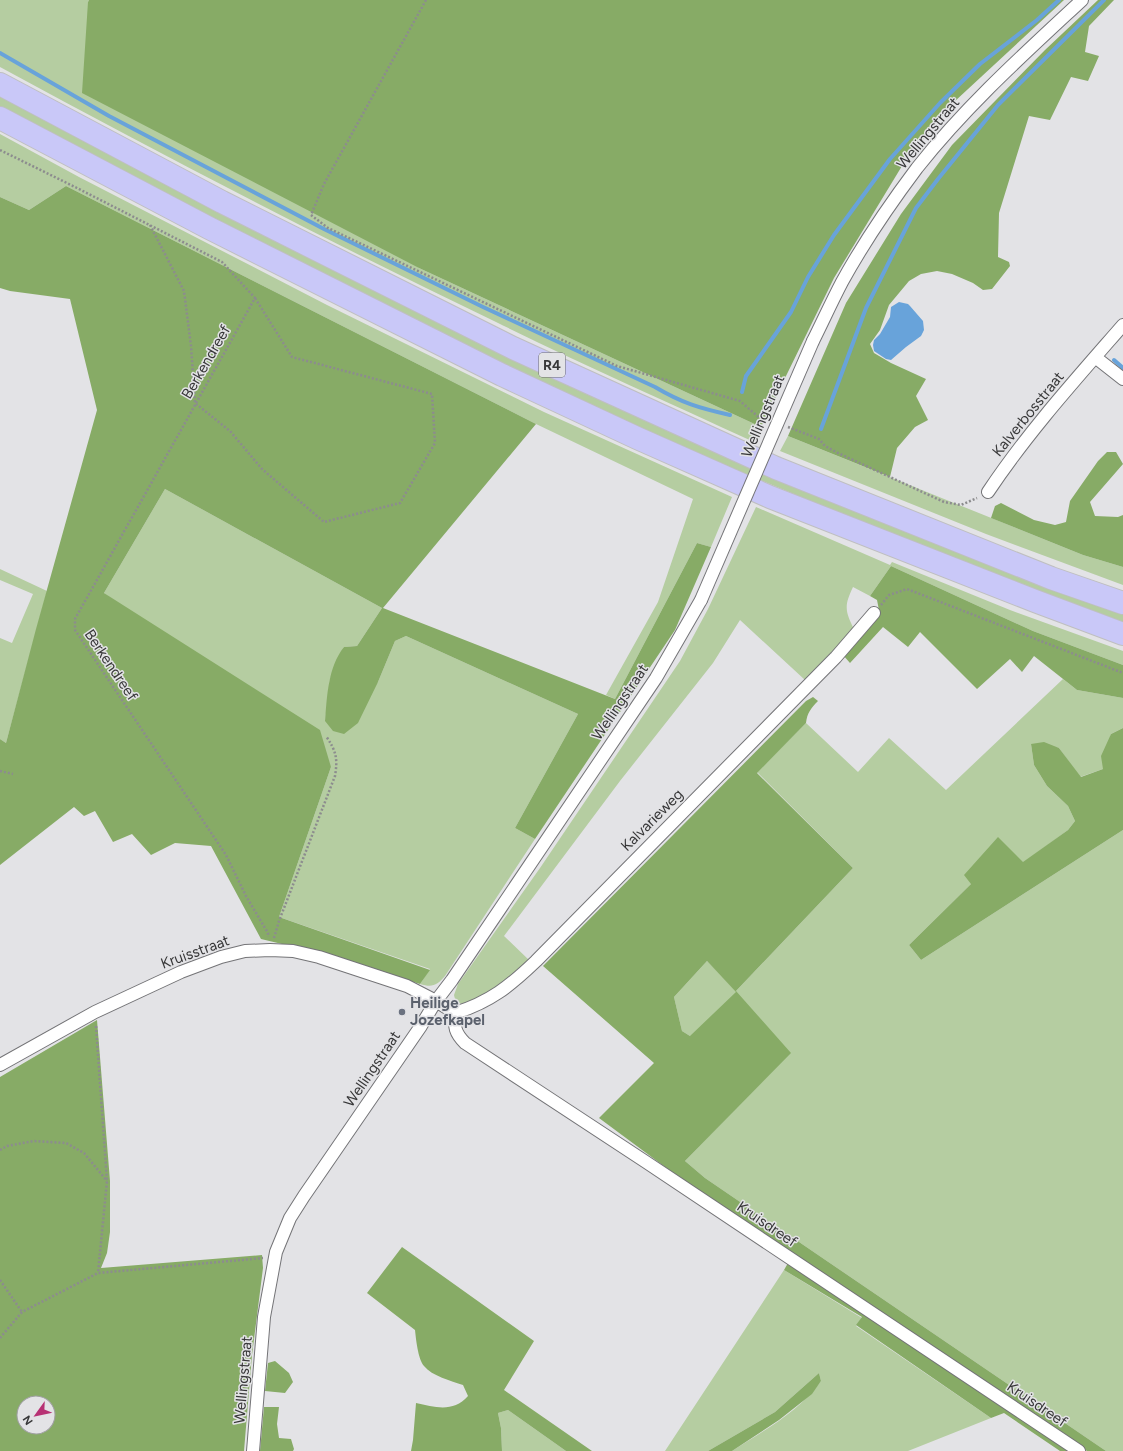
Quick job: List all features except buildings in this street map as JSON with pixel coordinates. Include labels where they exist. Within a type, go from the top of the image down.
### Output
[{"type":"highway","name":"R4","points":[[0,84],[222,202],[513,348],[776,468],[1051,578],[1123,603]]},
{"type":"highway","name":"R4","points":[[0,118],[209,228],[502,375],[637,438],[792,506],[1028,599],[1123,634]]},
{"type":"street","name":"Wellingstraat","points":[[253,1451],[264,1317],[275,1257],[280,1239],[290,1218],[656,678],[701,600],[813,341],[861,249],[918,168],[974,103],[1082,0]]},
{"type":"street","name":"Kalverbosstraat","points":[[988,492],[1031,432],[1123,325]]},
{"type":"street","points":[[1095,357],[1123,379]]},
{"type":"street","name":"Kalvarieweg","points":[[455,1013],[477,1006],[492,998],[516,980],[536,961],[836,657],[874,613]]},
{"type":"street","name":"Kruisstraat","points":[[0,1065],[95,1012],[181,972],[221,957],[245,951],[293,951],[319,957],[407,986],[436,1001]]},
{"type":"street","points":[[436,1001],[455,1013]]},
{"type":"street","name":"Kruisdreef","points":[[455,1013],[454,1024],[458,1036],[465,1043],[1079,1451]]},
{"type":"path","points":[[426,0],[324,184],[311,215],[328,228],[617,366],[740,401],[762,420],[769,422]]},
{"type":"path","points":[[0,150],[78,188],[150,225],[222,262],[254,298],[292,357],[432,394],[435,443],[400,503],[324,522],[262,469],[230,432],[195,403],[191,346],[184,291],[150,225]]},
{"type":"path","name":"Berkendreef","points":[[254,298],[75,619],[74,630],[226,854],[246,896],[268,933],[270,950]]},
{"type":"path","points":[[782,426],[819,439],[825,446],[838,453],[944,502],[961,505],[988,492]]},
{"type":"path","points":[[874,613],[889,595],[907,589],[1123,673]]},
{"type":"path","points":[[270,950],[279,921],[335,776],[337,762],[334,749],[326,736]]},
{"type":"path","points":[[0,771],[13,774]]},
{"type":"path","points":[[95,1012],[107,1181],[98,1273]]},
{"type":"path","points":[[0,1150],[7,1146],[34,1141],[66,1143],[84,1153],[107,1181]]},
{"type":"path","points":[[0,1338],[22,1312],[98,1273],[275,1257]]},
{"type":"path","points":[[0,1280],[22,1312]]},
{"type":"green space","points":[[0,0],[89,0],[88,2],[419,268],[761,427],[754,442],[560,353],[433,292],[185,166],[0,67]]},
{"type":"green space","points":[[89,0],[1064,0],[954,102],[905,161],[834,278],[761,427],[419,268],[82,93]]},
{"type":"green space","points":[[1098,0],[1114,0],[1089,26],[1085,52],[1099,56],[1088,81],[1071,77],[1050,120],[1029,116],[999,213],[998,257],[1009,262],[1010,266],[992,289],[983,290],[973,283],[952,274],[937,271],[921,274],[909,281],[889,305],[880,330],[870,344],[874,353],[891,363],[926,379],[916,396],[928,420],[915,427],[897,448],[890,477],[788,436],[846,303],[901,214],[952,145],[1045,50]]},
{"type":"green space","points":[[0,96],[182,192],[1123,613],[1123,623],[979,569],[836,511],[689,450],[584,402],[398,312],[132,176],[0,106]]},
{"type":"green space","points":[[0,134],[79,177],[327,305],[544,412],[732,497],[711,547],[697,543],[615,699],[606,695],[658,602],[693,499],[536,424],[66,186],[29,210],[0,197]]},
{"type":"green space","points":[[66,186],[536,424],[383,608],[615,699],[697,543],[711,547],[675,630],[535,839],[515,828],[578,714],[406,636],[395,641],[378,682],[358,723],[344,734],[333,731],[325,721],[331,673],[344,647],[357,646],[382,608],[165,489],[104,593],[320,730],[331,767],[279,917],[430,970],[420,984],[324,954],[261,939],[211,846],[175,843],[151,855],[132,834],[113,842],[95,811],[84,816],[74,807],[0,865],[0,739],[6,743],[97,410],[70,299],[10,291],[0,288],[0,197],[29,210]]},
{"type":"green space","points":[[788,436],[1083,555],[1123,567],[1123,585],[986,534],[780,451]]},
{"type":"green space","points":[[1107,452],[1116,452],[1123,464],[1090,502],[1095,516],[1118,517],[1123,515],[1123,567],[1083,555],[991,518],[995,506],[1001,503],[1034,520],[1055,525],[1066,522],[1070,501],[1098,461]]},
{"type":"green space","points":[[165,489],[382,608],[357,646],[344,647],[330,679],[325,721],[378,682],[395,641],[406,636],[578,714],[515,828],[535,839],[445,976],[437,984],[428,986],[420,984],[430,969],[279,917],[331,767],[104,593]]},
{"type":"green space","points":[[756,507],[890,565],[892,562],[1010,610],[1123,651],[1123,665],[1033,631],[891,566],[870,596],[853,587],[848,599],[847,613],[854,629],[805,680],[740,620],[713,663],[620,781],[504,936],[530,961],[503,984],[478,1000],[467,1004],[458,1003],[454,995],[458,984],[540,868],[680,661],[708,609]]},
{"type":"green space","points":[[891,566],[1033,631],[1123,665],[1123,698],[1077,690],[1034,656],[1022,672],[1010,659],[977,689],[920,632],[908,647],[883,627],[850,663],[843,655],[880,615],[877,600],[870,596]]},
{"type":"green space","points":[[0,569],[47,591],[6,743],[0,739],[0,638],[12,643],[33,594],[0,580]]},
{"type":"green space","points":[[1063,679],[1077,690],[1123,698],[1123,728],[1111,734],[1103,769],[1080,777],[1059,748],[1031,744],[1034,765],[1047,786],[1068,806],[1075,821],[1068,830],[1023,863],[998,838],[971,884],[909,945],[921,960],[1123,830],[1123,1451],[1106,1451],[705,1178],[685,1161],[790,1053],[690,1036],[682,1031],[674,997],[707,961],[736,991],[853,868],[757,772],[806,723],[858,772],[889,738],[946,790]]},
{"type":"green space","points":[[813,697],[818,701],[807,716],[806,723],[757,773],[853,868],[736,991],[791,1053],[685,1161],[705,1178],[1106,1451],[1087,1451],[688,1184],[599,1118],[654,1063],[543,966],[806,701]],"holes":[[[707,961],[736,992],[690,1036],[682,1031],[674,997]]]},
{"type":"green space","points":[[1123,728],[1123,830],[921,960],[909,945],[971,884],[964,875],[998,837],[1023,862],[1068,830],[1075,821],[1068,806],[1047,786],[1034,765],[1031,744],[1044,742],[1059,748],[1081,777],[1103,769],[1101,756],[1111,734]]},
{"type":"green space","points":[[97,1020],[110,1181],[110,1232],[107,1253],[101,1268],[262,1255],[263,1268],[252,1355],[244,1451],[0,1451],[0,1077]]},
{"type":"green space","points":[[402,1247],[534,1341],[504,1390],[592,1451],[566,1451],[508,1410],[498,1413],[501,1428],[502,1451],[411,1451],[416,1403],[437,1407],[450,1407],[456,1405],[468,1396],[463,1385],[447,1380],[427,1370],[422,1363],[419,1354],[415,1330],[367,1293]]},
{"type":"green space","points":[[788,1263],[1070,1451],[1060,1451],[1004,1413],[991,1418],[856,1325],[862,1317],[784,1270]]},
{"type":"green space","points":[[784,1270],[862,1318],[856,1326],[991,1418],[908,1451],[732,1451],[780,1420],[802,1402],[821,1381],[819,1373],[775,1412],[708,1451],[665,1451]]},
{"type":"green space","points":[[275,1361],[289,1373],[293,1382],[285,1393],[265,1391],[268,1363]]},
{"type":"green space","points":[[819,1373],[821,1381],[812,1394],[779,1420],[732,1451],[708,1451],[775,1412]]},
{"type":"green space","points":[[264,1407],[279,1407],[277,1424],[279,1438],[291,1439],[294,1449],[293,1451],[260,1451]]},
{"type":"green space","points":[[508,1410],[566,1451],[502,1451],[501,1428],[498,1413]]},
{"type":"water","points":[[899,302],[910,306],[923,321],[924,330],[921,336],[891,360],[886,359],[874,351],[873,345],[874,340],[880,334],[890,317],[891,307]]},
{"type":"waterway","points":[[742,392],[746,376],[791,312],[808,277],[834,235],[890,159],[940,103],[980,64],[1037,20],[1059,0]]},
{"type":"waterway","points":[[821,429],[866,308],[916,208],[998,105],[1104,0]]},
{"type":"waterway","points":[[0,53],[109,116],[324,229],[483,307],[682,401],[730,415]]},
{"type":"waterway","points":[[1114,360],[1123,368]]},
{"type":"place","name":"Heilige Jozefkapel","points":[[402,1012]]}]
